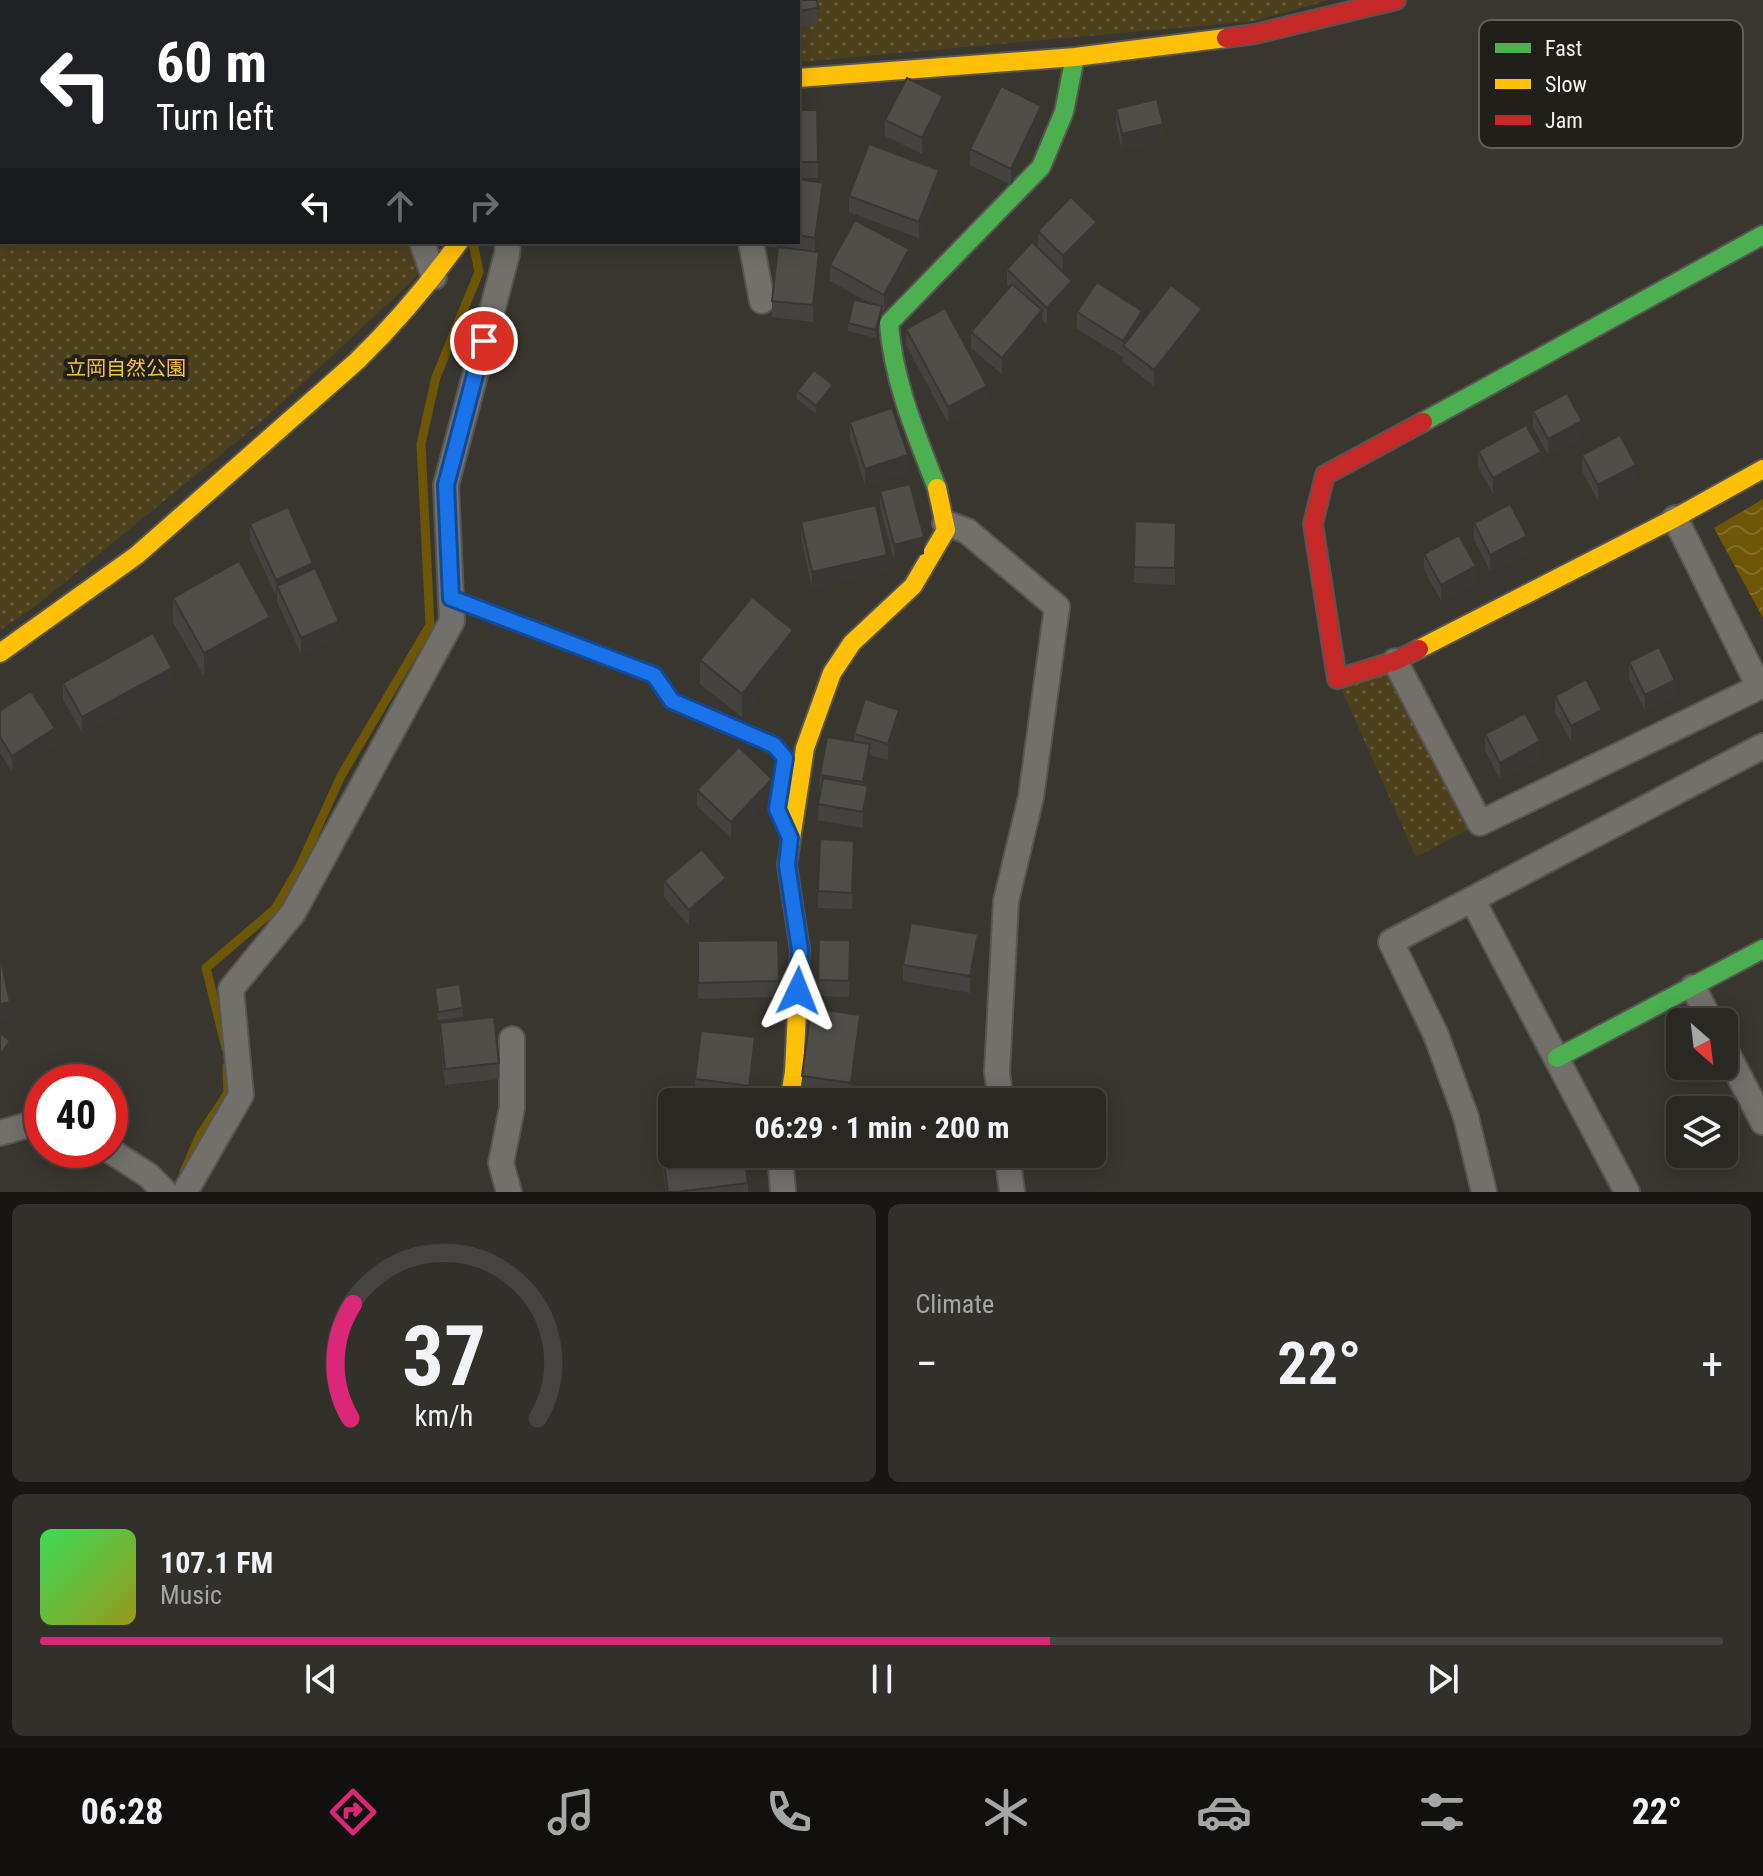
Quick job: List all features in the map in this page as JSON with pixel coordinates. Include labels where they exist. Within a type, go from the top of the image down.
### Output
[{"type":"street","points":[[800,78],[1075,57],[1255,34],[1396,0]]},
{"type":"street","points":[[791,1088],[800,950],[787,865],[787,831],[805,748],[832,673],[852,643],[913,586],[946,530],[941,499],[907,410],[891,349],[889,323],[1041,167],[1064,112],[1075,57]]},
{"type":"street","points":[[1763,235],[1325,475],[1313,524],[1337,679],[1395,661],[1675,518],[1763,469]]},
{"type":"street","points":[[423,244],[434,277]]},
{"type":"street","points":[[185,1192],[241,1095],[231,989],[293,913],[452,621],[446,485],[508,244]]},
{"type":"street","points":[[751,244],[762,301]]},
{"type":"street","points":[[0,653],[137,555],[357,361],[390,329],[434,277],[456,245]]},
{"type":"street","points":[[1395,661],[1480,823],[1759,687],[1675,518]]},
{"type":"street","points":[[945,523],[967,531],[1057,607],[1031,797],[1006,901],[997,1072],[999,1088]]},
{"type":"street","points":[[1484,1192],[1466,1117],[1436,1035],[1391,942],[1763,746]]},
{"type":"street","points":[[1473,901],[1627,1192]]},
{"type":"street","points":[[1557,1058],[1763,949]]},
{"type":"street","points":[[1693,987],[1704,1008]]},
{"type":"street","points":[[509,1192],[501,1163],[512,1108],[512,1039]]},
{"type":"street","points":[[1738,1074],[1763,1122]]},
{"type":"street","points":[[0,1133],[24,1126]]},
{"type":"street","points":[[128,1164],[156,1184]]},
{"type":"street","points":[[781,1168],[783,1192]]},
{"type":"street","points":[[1009,1168],[1012,1192]]},
{"type":"lane","points":[[451,598],[654,675],[672,701],[774,745],[785,758],[777,809]]},
{"type":"green space","name":"立岡自然公園","points":[[800,0],[1328,0],[1255,21],[800,62]]},
{"type":"green space","name":"立岡自然公園","points":[[0,244],[441,244],[409,284],[263,420],[33,608],[0,630]]},
{"type":"green space","points":[[1395,661],[1480,823],[1416,857],[1337,679]]},
{"type":"water","points":[[1763,499],[1763,618],[1714,528]]},
{"type":"building","points":[[800,0],[817,0],[818,8],[800,11]]},
{"type":"building","points":[[907,78],[943,96],[922,138],[885,120]]},
{"type":"building","points":[[1001,86],[1041,106],[1011,169],[970,149]]},
{"type":"building","points":[[1157,99],[1163,124],[1122,134],[1116,109]]},
{"type":"building","points":[[800,110],[817,110],[818,162],[800,162]]},
{"type":"building","points":[[869,144],[939,170],[919,222],[849,196]]},
{"type":"building","points":[[800,179],[823,183],[815,238],[800,235]]},
{"type":"building","points":[[1071,197],[1097,222],[1063,256],[1038,231]]},
{"type":"building","points":[[855,220],[909,249],[884,295],[830,265]]},
{"type":"building","points":[[1032,242],[1072,281],[1047,308],[1007,269]]},
{"type":"building","points":[[778,247],[819,252],[813,305],[772,301]]},
{"type":"building","points":[[1097,282],[1142,311],[1123,341],[1077,312]]},
{"type":"building","points":[[1012,284],[1042,310],[1002,358],[971,332]]},
{"type":"building","points":[[1171,285],[1202,309],[1154,370],[1123,346]]},
{"type":"building","points":[[854,300],[882,306],[876,330],[848,323]]},
{"type":"building","points":[[945,308],[987,386],[948,407],[906,329]]},
{"type":"building","points":[[814,370],[833,385],[816,406],[797,391]]},
{"type":"building","points":[[1567,393],[1582,421],[1548,439],[1533,411]]},
{"type":"building","points":[[892,408],[908,455],[865,469],[850,422]]},
{"type":"building","points":[[1526,425],[1541,452],[1493,478],[1478,451]]},
{"type":"building","points":[[1620,435],[1636,465],[1598,485],[1582,455]]},
{"type":"building","points":[[910,484],[924,537],[894,545],[880,491]]},
{"type":"building","points":[[1510,504],[1527,536],[1490,555],[1474,523]]},
{"type":"building","points":[[876,505],[887,555],[812,572],[801,522]]},
{"type":"building","points":[[288,507],[313,563],[276,580],[250,524]]},
{"type":"building","points":[[1135,521],[1176,523],[1175,568],[1134,567]]},
{"type":"building","points":[[1459,535],[1476,566],[1441,585],[1424,554]]},
{"type":"building","points":[[239,561],[270,617],[204,653],[173,598]]},
{"type":"building","points":[[315,568],[339,621],[301,638],[277,586]]},
{"type":"building","points":[[752,597],[793,630],[742,694],[700,660]]},
{"type":"building","points":[[153,633],[172,668],[82,717],[63,683]]},
{"type":"building","points":[[1659,647],[1675,680],[1645,695],[1629,662]]},
{"type":"building","points":[[1586,679],[1602,710],[1571,726],[1555,696]]},
{"type":"building","points":[[31,691],[55,728],[12,756],[0,737],[0,711]]},
{"type":"building","points":[[865,699],[899,710],[888,744],[854,734]]},
{"type":"building","points":[[1525,713],[1540,741],[1500,763],[1485,734]]},
{"type":"building","points":[[827,737],[870,744],[863,782],[820,775]]},
{"type":"building","points":[[739,747],[772,779],[731,822],[697,790]]},
{"type":"building","points":[[823,778],[868,786],[863,812],[818,804]]},
{"type":"building","points":[[820,839],[854,841],[852,893],[818,891]]},
{"type":"building","points":[[702,849],[726,878],[689,910],[664,881]]},
{"type":"building","points":[[911,923],[978,934],[970,976],[903,965]]},
{"type":"building","points":[[778,940],[779,981],[698,983],[698,941]]},
{"type":"building","points":[[819,940],[850,940],[849,981],[818,980]]},
{"type":"building","points":[[0,955],[10,1002],[0,1004]]},
{"type":"building","points":[[460,984],[463,1008],[438,1012],[435,988]]},
{"type":"building","points":[[811,1008],[860,1015],[851,1083],[802,1076]]},
{"type":"building","points":[[494,1017],[499,1063],[445,1069],[440,1023]]},
{"type":"building","points":[[701,1031],[755,1037],[749,1086],[695,1079]]},
{"type":"building","points":[[0,1033],[10,1041],[0,1055]]},
{"type":"building","points":[[665,1168],[746,1168],[748,1183],[668,1192]]},
{"type":"waterway","points":[[226,1048],[206,968],[275,909],[299,868],[341,776],[430,625],[421,444],[436,377],[479,272],[473,244]]},
{"type":"waterway","points":[[184,1172],[200,1135],[228,1093],[227,1066]]},
{"type":"traffic: fast","points":[[937,488],[900,386],[889,323],[1041,167],[1064,112],[1075,57]]},
{"type":"traffic: fast","points":[[1423,422],[1763,235]]},
{"type":"traffic: fast","points":[[1557,1058],[1763,949]]},
{"type":"traffic: slow","points":[[800,78],[1075,57],[1226,38]]},
{"type":"traffic: slow","points":[[0,653],[137,555],[357,361],[411,304],[458,244]]},
{"type":"traffic: slow","points":[[1419,649],[1675,518],[1763,469]]},
{"type":"traffic: slow","points":[[791,1088],[800,950],[787,865],[805,748],[832,673],[852,643],[913,586],[946,530],[937,488]]},
{"type":"traffic: jam","points":[[1226,38],[1255,34],[1396,0]]},
{"type":"traffic: jam","points":[[1419,649],[1395,661],[1337,679],[1313,524],[1325,475],[1423,422]]},
{"type":"route","points":[[484,341],[446,485],[451,598],[654,675],[672,701],[774,745],[785,758],[777,809],[790,838],[787,865],[800,950],[798,991]]}]
